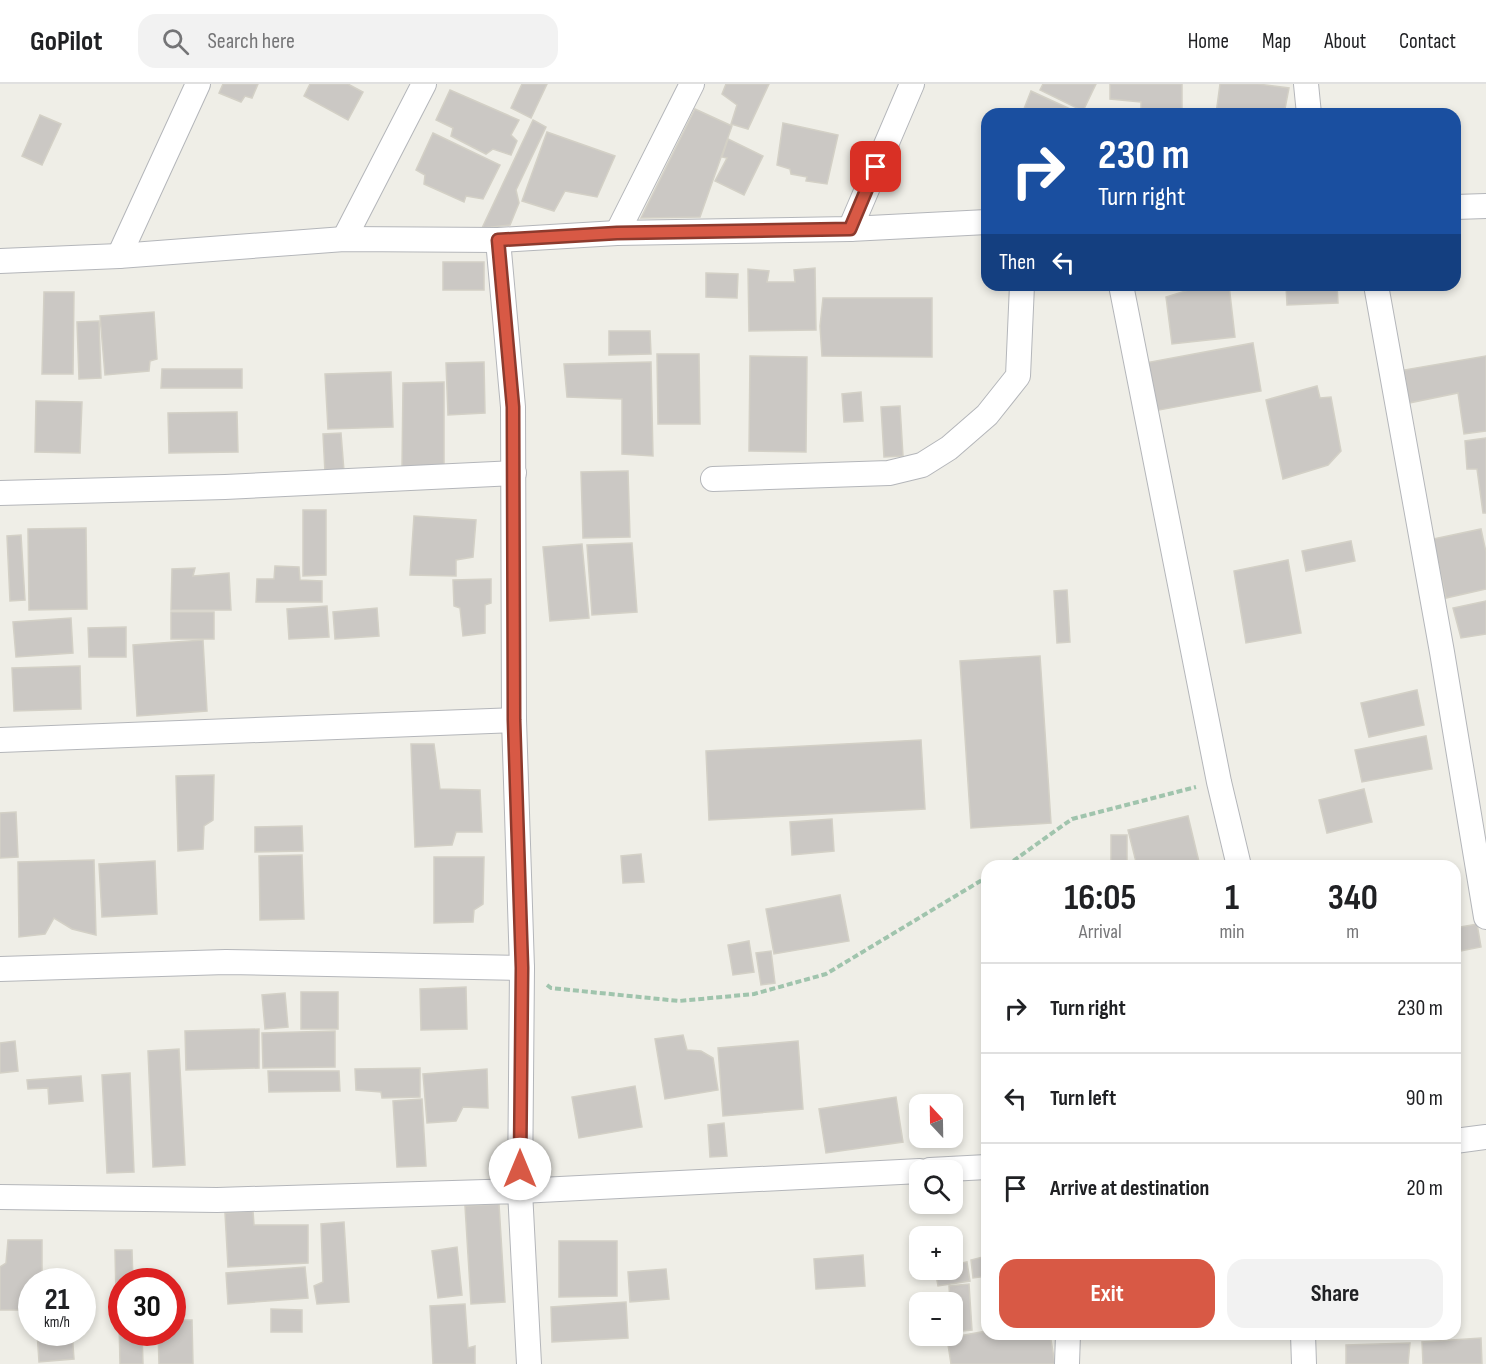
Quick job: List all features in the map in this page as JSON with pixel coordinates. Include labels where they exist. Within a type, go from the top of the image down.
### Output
[{"type":"street","points":[[119,256],[198,84]]},
{"type":"street","points":[[344,239],[424,84]]},
{"type":"street","points":[[617,233],[692,84]]},
{"type":"street","points":[[850,229],[912,84]]},
{"type":"street","points":[[1306,84],[1309,108]]},
{"type":"street","points":[[1461,207],[1486,206]]},
{"type":"street","points":[[0,261],[119,256],[344,239],[498,240],[617,233],[850,229],[981,222]]},
{"type":"street","points":[[498,240],[513,407],[514,720],[522,968],[520,1191],[529,1364]]},
{"type":"street","points":[[713,479],[889,472],[922,465],[931,460],[949,448],[987,415],[1018,376],[1022,291]]},
{"type":"street","points":[[1122,291],[1220,782],[1232,825],[1238,860]]},
{"type":"street","points":[[1377,291],[1486,917]]},
{"type":"street","points":[[0,493],[225,487],[514,473]]},
{"type":"street","points":[[0,740],[514,720]]},
{"type":"street","points":[[0,969],[226,962],[522,968]]},
{"type":"street","points":[[1461,1140],[1486,1137]]},
{"type":"street","points":[[963,1168],[981,1167]]},
{"type":"street","points":[[0,1197],[217,1200],[520,1191],[909,1172]]},
{"type":"street","points":[[1066,1364],[1068,1340]]},
{"type":"street","points":[[1303,1340],[1304,1364]]},
{"type":"path","points":[[1014,860],[1072,819],[1220,782]]},
{"type":"path","points":[[522,968],[551,988],[679,1000],[754,994],[826,974],[981,881]]},
{"type":"building","points":[[223,84],[258,84],[252,98],[245,96],[241,102],[219,93]]},
{"type":"building","points":[[310,84],[348,84],[363,92],[348,120],[304,96]]},
{"type":"building","points":[[522,84],[547,84],[531,118],[511,108]]},
{"type":"building","points":[[726,84],[769,84],[748,129],[731,124],[737,105],[722,94]]},
{"type":"building","points":[[1043,84],[1096,84],[1084,108],[1077,108],[1040,90]]},
{"type":"building","points":[[1110,84],[1182,84],[1182,108],[1141,108],[1141,102],[1110,99]]},
{"type":"building","points":[[1220,84],[1258,84],[1289,88],[1285,108],[1217,108]]},
{"type":"building","points":[[450,90],[519,120],[511,135],[517,141],[511,155],[493,149],[486,154],[451,136],[453,128],[436,120]]},
{"type":"building","points":[[1031,91],[1068,108],[1024,108]]},
{"type":"building","points":[[695,109],[732,126],[700,217],[641,218]]},
{"type":"building","points":[[40,115],[61,124],[42,165],[22,156]]},
{"type":"building","points":[[533,120],[546,127],[516,190],[519,203],[510,225],[482,228]]},
{"type":"building","points":[[783,123],[838,135],[827,184],[806,181],[807,177],[791,174],[790,169],[777,165]]},
{"type":"building","points":[[547,132],[615,156],[597,197],[565,191],[554,211],[522,201]]},
{"type":"building","points":[[433,133],[500,165],[483,199],[466,196],[464,202],[424,184],[425,175],[416,170]]},
{"type":"building","points":[[728,139],[763,156],[744,195],[715,181],[727,158],[722,157]]},
{"type":"building","points":[[443,262],[484,262],[484,290],[443,290]]},
{"type":"building","points":[[815,268],[816,330],[749,331],[748,269],[769,271],[767,282],[795,282],[794,270]]},
{"type":"building","points":[[706,273],[738,274],[737,298],[706,297]]},
{"type":"building","points":[[1186,291],[1230,291],[1235,337],[1172,344],[1166,297]]},
{"type":"building","points":[[1286,291],[1337,291],[1338,303],[1287,305]]},
{"type":"building","points":[[44,292],[74,292],[73,374],[42,374]]},
{"type":"building","points":[[823,298],[932,298],[932,357],[822,356],[820,326]]},
{"type":"building","points":[[154,312],[157,359],[150,361],[149,371],[105,375],[100,316]]},
{"type":"building","points":[[99,321],[101,378],[79,379],[77,322]]},
{"type":"building","points":[[609,331],[650,331],[651,354],[609,355]]},
{"type":"building","points":[[1253,343],[1261,391],[1154,411],[1145,363]]},
{"type":"building","points":[[657,354],[699,354],[700,424],[658,424]]},
{"type":"building","points":[[750,356],[807,357],[806,452],[749,451]]},
{"type":"building","points":[[1486,356],[1486,431],[1464,434],[1458,393],[1409,403],[1404,370]]},
{"type":"building","points":[[484,362],[485,413],[448,415],[446,363]]},
{"type":"building","points":[[651,362],[653,456],[622,454],[622,399],[567,397],[564,364]]},
{"type":"building","points":[[162,369],[242,369],[242,388],[161,388]]},
{"type":"building","points":[[391,372],[393,427],[328,429],[325,374]]},
{"type":"building","points":[[444,382],[444,470],[402,470],[403,383]]},
{"type":"building","points":[[1317,386],[1320,398],[1331,397],[1341,451],[1328,465],[1283,479],[1266,400]]},
{"type":"building","points":[[861,392],[863,421],[844,422],[842,394]]},
{"type":"building","points":[[36,401],[82,402],[80,453],[35,452]]},
{"type":"building","points":[[900,406],[903,456],[884,457],[881,407]]},
{"type":"building","points":[[237,412],[238,452],[169,453],[168,413]]},
{"type":"building","points":[[341,433],[344,471],[325,473],[323,434]]},
{"type":"building","points":[[1486,438],[1486,513],[1483,513],[1477,469],[1467,469],[1465,441]]},
{"type":"building","points":[[628,471],[630,537],[583,538],[581,472]]},
{"type":"building","points":[[303,510],[326,510],[326,575],[303,576]]},
{"type":"building","points":[[414,516],[476,520],[473,557],[456,560],[456,576],[410,575]]},
{"type":"building","points":[[86,528],[87,609],[29,610],[28,529]]},
{"type":"building","points":[[1481,529],[1486,552],[1486,589],[1446,598],[1433,539]]},
{"type":"building","points":[[21,535],[25,600],[10,601],[7,536]]},
{"type":"building","points":[[1351,541],[1355,561],[1306,571],[1302,551]]},
{"type":"building","points":[[632,543],[637,612],[592,615],[587,545]]},
{"type":"building","points":[[582,544],[589,618],[550,621],[543,547]]},
{"type":"building","points":[[1288,560],[1301,633],[1246,643],[1234,571]]},
{"type":"building","points":[[275,566],[299,567],[300,580],[322,581],[322,602],[256,602],[257,579],[274,579]]},
{"type":"building","points":[[195,568],[193,576],[229,573],[231,610],[171,610],[172,569]]},
{"type":"building","points":[[491,579],[491,603],[485,605],[485,633],[463,636],[460,608],[454,606],[453,580]]},
{"type":"building","points":[[1067,590],[1070,642],[1057,643],[1054,591]]},
{"type":"building","points":[[1486,601],[1486,634],[1461,638],[1453,608]]},
{"type":"building","points":[[327,606],[329,637],[289,639],[287,609]]},
{"type":"building","points":[[377,608],[379,636],[335,639],[333,612]]},
{"type":"building","points":[[171,612],[214,612],[214,639],[171,639]]},
{"type":"building","points":[[71,618],[73,653],[16,657],[13,622]]},
{"type":"building","points":[[126,627],[126,657],[89,657],[88,628]]},
{"type":"building","points":[[203,640],[207,711],[137,716],[133,645]]},
{"type":"building","points":[[1040,656],[1051,823],[971,828],[960,661]]},
{"type":"building","points":[[80,666],[81,709],[14,711],[12,668]]},
{"type":"building","points":[[1417,690],[1424,725],[1369,737],[1361,703]]},
{"type":"building","points":[[1426,736],[1432,769],[1362,782],[1355,750]]},
{"type":"building","points":[[921,740],[925,809],[709,820],[706,751]]},
{"type":"building","points":[[411,744],[434,744],[440,789],[480,790],[482,832],[456,832],[452,845],[415,847]]},
{"type":"building","points":[[214,775],[213,820],[204,826],[203,849],[178,851],[176,776]]},
{"type":"building","points":[[1364,789],[1372,822],[1327,833],[1319,800]]},
{"type":"building","points":[[16,812],[18,857],[0,858],[0,813]]},
{"type":"building","points":[[1188,816],[1199,860],[1136,860],[1128,830]]},
{"type":"building","points":[[832,819],[834,851],[792,855],[790,822]]},
{"type":"building","points":[[302,826],[303,851],[255,852],[255,827]]},
{"type":"building","points":[[1111,835],[1127,835],[1127,860],[1111,860]]},
{"type":"building","points":[[641,854],[644,882],[623,883],[621,856]]},
{"type":"building","points":[[302,855],[304,919],[260,920],[259,856]]},
{"type":"building","points":[[434,857],[484,857],[483,904],[474,910],[473,922],[434,923]]},
{"type":"building","points":[[94,860],[96,935],[72,929],[54,918],[45,934],[19,937],[18,862]]},
{"type":"building","points":[[155,861],[157,914],[102,917],[99,864]]},
{"type":"building","points":[[840,895],[849,941],[774,954],[766,909]]},
{"type":"building","points":[[1477,924],[1481,947],[1461,951],[1461,927]]},
{"type":"building","points":[[749,941],[754,972],[733,975],[728,945]]},
{"type":"building","points":[[771,951],[775,983],[761,985],[756,953]]},
{"type":"building","points":[[466,987],[467,1029],[421,1030],[420,989]]},
{"type":"building","points":[[301,992],[338,992],[338,1029],[301,1029]]},
{"type":"building","points":[[285,993],[288,1027],[265,1029],[262,995]]},
{"type":"building","points":[[259,1029],[259,1068],[186,1070],[185,1031]]},
{"type":"building","points":[[335,1031],[335,1067],[263,1068],[262,1033]]},
{"type":"building","points":[[683,1035],[687,1050],[701,1051],[713,1058],[718,1090],[665,1099],[655,1039]]},
{"type":"building","points":[[15,1041],[18,1071],[0,1073],[0,1043]]},
{"type":"building","points":[[798,1041],[803,1109],[723,1116],[718,1048]]},
{"type":"building","points":[[179,1049],[185,1165],[153,1167],[148,1051]]},
{"type":"building","points":[[420,1068],[420,1097],[382,1098],[381,1092],[356,1090],[355,1069]]},
{"type":"building","points":[[487,1069],[488,1108],[463,1107],[456,1121],[427,1123],[423,1074]]},
{"type":"building","points":[[268,1071],[339,1071],[340,1091],[269,1092]]},
{"type":"building","points":[[130,1073],[134,1172],[107,1173],[102,1075]]},
{"type":"building","points":[[81,1076],[83,1101],[49,1104],[48,1088],[28,1089],[27,1080]]},
{"type":"building","points":[[635,1086],[642,1127],[579,1138],[572,1097]]},
{"type":"building","points":[[896,1097],[903,1142],[826,1153],[819,1109]]},
{"type":"building","points":[[422,1099],[426,1166],[397,1167],[393,1101]]},
{"type":"building","points":[[724,1123],[727,1156],[710,1157],[708,1125]]},
{"type":"building","points":[[499,1204],[505,1302],[471,1304],[465,1206]]},
{"type":"building","points":[[253,1211],[254,1225],[308,1225],[308,1263],[228,1267],[225,1213]]},
{"type":"building","points":[[344,1222],[349,1302],[317,1304],[314,1286],[323,1282],[321,1224]]},
{"type":"building","points":[[8,1240],[42,1240],[42,1268],[18,1268],[18,1310],[0,1310],[0,1267],[6,1263]]},
{"type":"building","points":[[559,1241],[617,1241],[617,1296],[559,1297]]},
{"type":"building","points":[[457,1247],[462,1295],[438,1298],[432,1251]]},
{"type":"building","points":[[115,1250],[132,1250],[133,1268],[115,1268]]},
{"type":"building","points":[[863,1255],[865,1286],[816,1289],[814,1259]]},
{"type":"building","points":[[981,1258],[981,1277],[973,1278],[971,1260]]},
{"type":"building","points":[[967,1262],[970,1281],[938,1286],[937,1280],[963,1280],[963,1263]]},
{"type":"building","points":[[305,1267],[308,1298],[228,1304],[226,1273]]},
{"type":"building","points":[[666,1269],[669,1299],[630,1302],[628,1272]]},
{"type":"building","points":[[969,1284],[972,1330],[963,1331],[963,1292],[949,1292],[949,1286]]},
{"type":"building","points":[[626,1302],[628,1338],[552,1342],[551,1307]]},
{"type":"building","points":[[465,1304],[468,1348],[475,1346],[475,1364],[433,1364],[430,1306]]},
{"type":"building","points":[[271,1309],[302,1310],[302,1332],[271,1332]]},
{"type":"building","points":[[186,1320],[192,1320],[193,1364],[159,1364],[158,1346],[186,1346]]},
{"type":"building","points":[[981,1332],[981,1340],[1051,1340],[1055,1364],[951,1364],[948,1346],[963,1346],[963,1335]]},
{"type":"building","points":[[1481,1338],[1482,1364],[1423,1364],[1422,1342]]},
{"type":"building","points":[[1410,1343],[1408,1364],[1346,1364],[1346,1345]]},
{"type":"building","points":[[38,1346],[73,1346],[74,1359],[39,1362]]},
{"type":"building","points":[[120,1346],[142,1346],[143,1364],[120,1364]]},
{"type":"route","points":[[520,1169],[522,968],[514,720],[513,407],[498,240],[617,233],[850,229],[876,167]]}]
